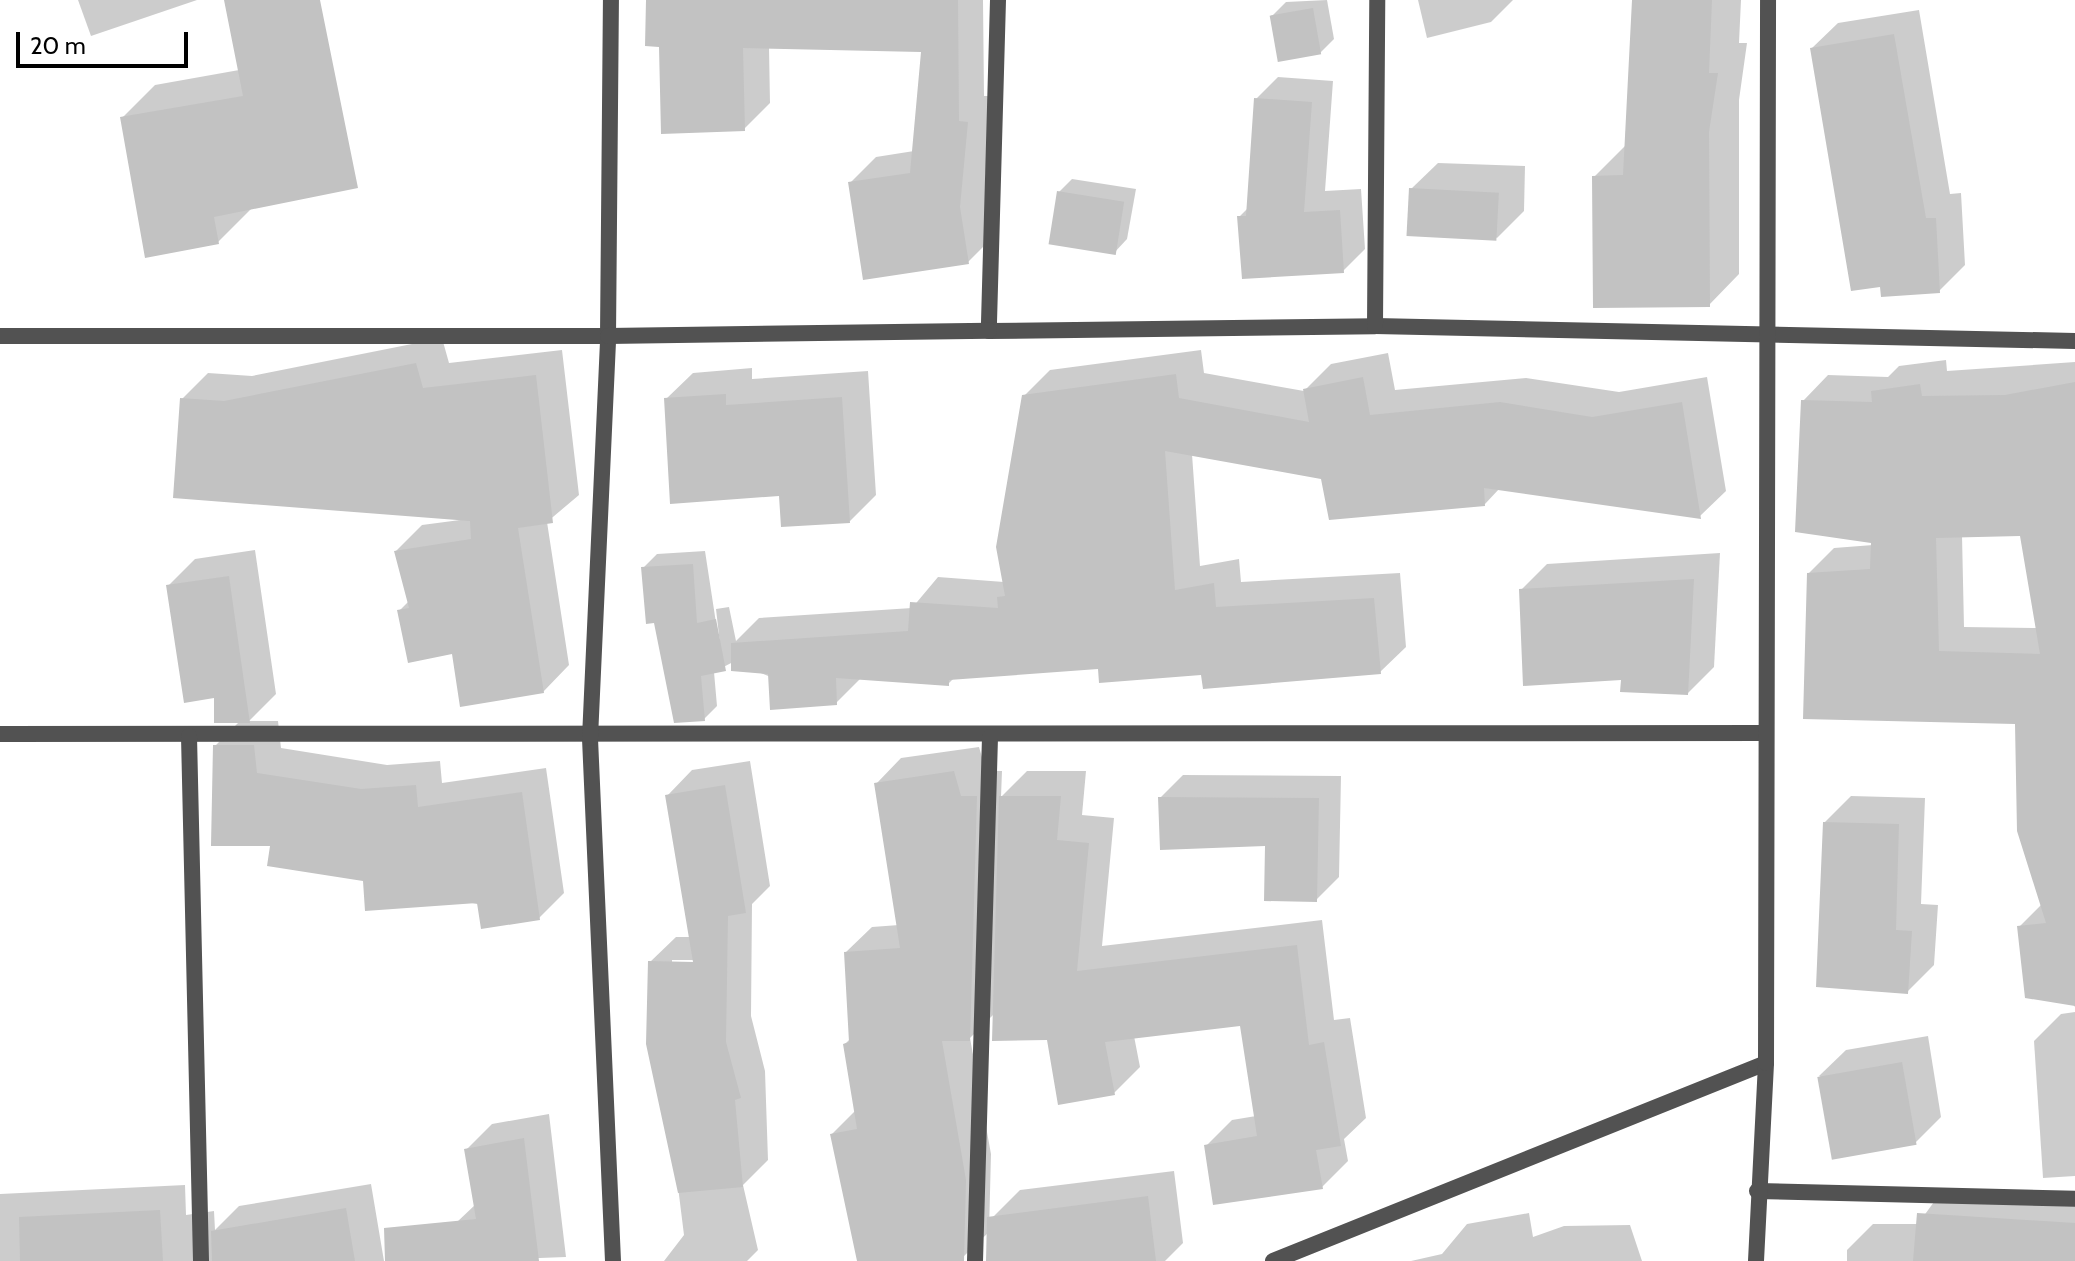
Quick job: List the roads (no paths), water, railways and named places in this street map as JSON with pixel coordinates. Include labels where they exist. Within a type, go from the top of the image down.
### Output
[{"type":"street","points":[[611,0],[608,336],[590,738],[613,1261]]},
{"type":"street","points":[[989,331],[998,0]]},
{"type":"street","points":[[1375,326],[1377,0]]},
{"type":"street","points":[[1756,1261],[1757,1191],[1766,1063],[1768,0]]},
{"type":"street","points":[[0,336],[608,336],[1375,326],[2075,341]]},
{"type":"street","points":[[0,734],[590,738],[1766,733]]},
{"type":"street","points":[[189,736],[201,1261]]},
{"type":"street","points":[[975,1261],[990,737]]},
{"type":"street","points":[[1273,1261],[1766,1063]]},
{"type":"street","points":[[1757,1191],[2075,1199]]}]
